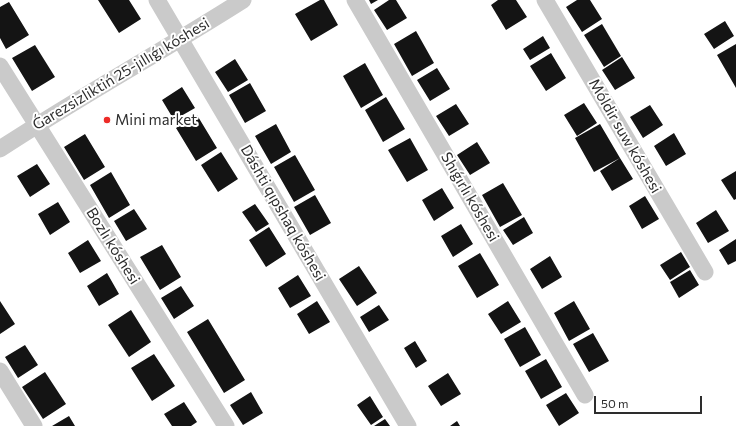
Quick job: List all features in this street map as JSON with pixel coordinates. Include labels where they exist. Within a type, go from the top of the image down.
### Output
[{"type":"street","name":"Dáshti qıpshaq kóshesi","points":[[158,0],[408,426]]},
{"type":"street","name":"Ǵarezsizliktiń 25-jıllıǵı kóshesi","points":[[0,150],[36,125],[182,39],[243,0]]},
{"type":"street","name":"Shıǵırlı kóshesi","points":[[355,0],[585,395]]},
{"type":"street","name":"Móldir suw kóshesi","points":[[545,0],[705,272]]},
{"type":"street","name":"Bozlı kóshesi","points":[[0,66],[226,426]]},
{"type":"street","points":[[0,371],[34,426]]},
{"type":"building","points":[[98,0],[129,0],[141,19],[119,33]]},
{"type":"building","points":[[320,0],[324,0],[338,25],[311,41],[295,14]]},
{"type":"building","points":[[369,0],[378,0],[371,4]]},
{"type":"building","points":[[389,0],[396,0],[407,18],[387,30],[374,10]]},
{"type":"building","points":[[498,0],[516,0],[527,17],[506,30],[491,5]]},
{"type":"building","points":[[577,0],[590,0],[602,19],[582,32],[566,7]]},
{"type":"building","points":[[9,2],[29,35],[6,49],[0,38],[0,7]]},
{"type":"building","points":[[725,21],[734,36],[714,49],[704,34]]},
{"type":"building","points":[[602,24],[621,56],[604,67],[584,35]]},
{"type":"building","points":[[416,31],[434,63],[412,76],[394,44]]},
{"type":"building","points":[[543,36],[550,48],[530,60],[523,49]]},
{"type":"building","points":[[736,44],[736,88],[717,55]]},
{"type":"building","points":[[35,45],[55,77],[32,91],[12,58]]},
{"type":"building","points":[[551,53],[566,78],[546,91],[530,66]]},
{"type":"building","points":[[622,57],[635,78],[615,90],[602,70]]},
{"type":"building","points":[[235,59],[248,80],[228,92],[215,72]]},
{"type":"building","points":[[365,63],[383,95],[361,108],[343,76]]},
{"type":"building","points":[[437,68],[450,89],[430,101],[417,80]]},
{"type":"building","points":[[250,83],[266,111],[245,123],[229,95]]},
{"type":"building","points":[[182,87],[195,108],[174,120],[162,100]]},
{"type":"building","points":[[386,97],[405,129],[383,142],[365,110]]},
{"type":"building","points":[[584,103],[597,123],[577,136],[564,115]]},
{"type":"building","points":[[456,104],[469,124],[449,136],[436,116]]},
{"type":"building","points":[[650,105],[663,125],[643,138],[630,117]]},
{"type":"building","points":[[197,115],[217,148],[196,161],[176,128]]},
{"type":"building","points":[[276,124],[291,152],[271,164],[255,136]]},
{"type":"building","points":[[600,124],[620,158],[594,172],[575,138]]},
{"type":"building","points":[[674,133],[686,154],[666,166],[654,146]]},
{"type":"building","points":[[85,134],[105,167],[84,180],[64,147]]},
{"type":"building","points":[[410,138],[428,170],[407,182],[388,150]]},
{"type":"building","points":[[477,142],[490,163],[470,175],[457,155]]},
{"type":"building","points":[[221,152],[238,179],[218,192],[201,165]]},
{"type":"building","points":[[295,155],[315,190],[294,202],[274,167]]},
{"type":"building","points":[[620,158],[633,179],[612,191],[600,171]]},
{"type":"building","points":[[37,164],[50,184],[30,197],[17,176]]},
{"type":"building","points":[[736,171],[736,199],[734,200],[721,180]]},
{"type":"building","points":[[111,172],[130,205],[109,218],[90,185]]},
{"type":"building","points":[[503,183],[522,215],[500,227],[482,195]]},
{"type":"building","points":[[442,188],[454,208],[434,221],[422,200]]},
{"type":"building","points":[[315,195],[331,223],[310,235],[294,207]]},
{"type":"building","points":[[645,196],[659,219],[642,229],[629,206]]},
{"type":"building","points":[[58,202],[70,222],[50,235],[38,214]]},
{"type":"building","points":[[255,204],[269,224],[256,232],[242,212]]},
{"type":"building","points":[[134,209],[147,229],[126,241],[114,221]]},
{"type":"building","points":[[716,210],[729,231],[708,243],[696,223]]},
{"type":"building","points":[[524,217],[533,233],[513,245],[503,230]]},
{"type":"building","points":[[461,224],[473,244],[453,257],[441,236]]},
{"type":"building","points":[[269,227],[286,254],[266,267],[249,240]]},
{"type":"building","points":[[736,239],[736,261],[728,265],[719,250]]},
{"type":"building","points":[[88,240],[101,261],[80,273],[68,253]]},
{"type":"building","points":[[162,245],[181,277],[160,290],[140,257]]},
{"type":"building","points":[[681,252],[690,267],[670,280],[660,265]]},
{"type":"building","points":[[480,253],[499,285],[477,298],[458,266]]},
{"type":"building","points":[[550,256],[562,277],[542,289],[530,269]]},
{"type":"building","points":[[359,266],[377,293],[357,306],[339,279]]},
{"type":"building","points":[[690,270],[699,285],[679,298],[670,282]]},
{"type":"building","points":[[107,273],[119,294],[99,306],[87,286]]},
{"type":"building","points":[[298,275],[311,296],[290,308],[278,288]]},
{"type":"building","points":[[181,286],[194,306],[174,319],[161,298]]},
{"type":"building","points":[[0,301],[15,324],[0,334]]},
{"type":"building","points":[[317,301],[330,322],[309,334],[297,314]]},
{"type":"building","points":[[508,301],[521,322],[501,334],[488,314]]},
{"type":"building","points":[[574,301],[590,329],[569,341],[554,313]]},
{"type":"building","points":[[379,305],[389,320],[369,332],[360,317]]},
{"type":"building","points":[[131,310],[151,342],[129,357],[108,325]]},
{"type":"building","points":[[208,319],[245,380],[224,393],[187,332]]},
{"type":"building","points":[[525,327],[541,355],[520,367],[504,339]]},
{"type":"building","points":[[593,333],[609,361],[589,372],[573,344]]},
{"type":"building","points":[[415,341],[427,361],[416,368],[404,348]]},
{"type":"building","points":[[25,345],[38,365],[18,378],[5,357]]},
{"type":"building","points":[[154,354],[175,386],[152,401],[131,368]]},
{"type":"building","points":[[546,359],[562,387],[541,399],[525,371]]},
{"type":"building","points":[[45,372],[66,404],[43,419],[22,387]]},
{"type":"building","points":[[448,373],[461,394],[441,406],[428,386]]},
{"type":"building","points":[[251,392],[263,413],[243,425],[230,405]]},
{"type":"building","points":[[566,393],[579,413],[559,426],[546,405]]},
{"type":"building","points":[[370,396],[383,417],[371,425],[357,405]]},
{"type":"building","points":[[184,402],[197,422],[191,426],[172,426],[164,414]]},
{"type":"building","points":[[69,416],[75,426],[52,426]]},
{"type":"building","points":[[385,419],[390,426],[374,426]]},
{"type":"building","points":[[457,421],[460,426],[450,426]]},
{"type":"place","name":"Mini market","points":[[107,120]]}]
